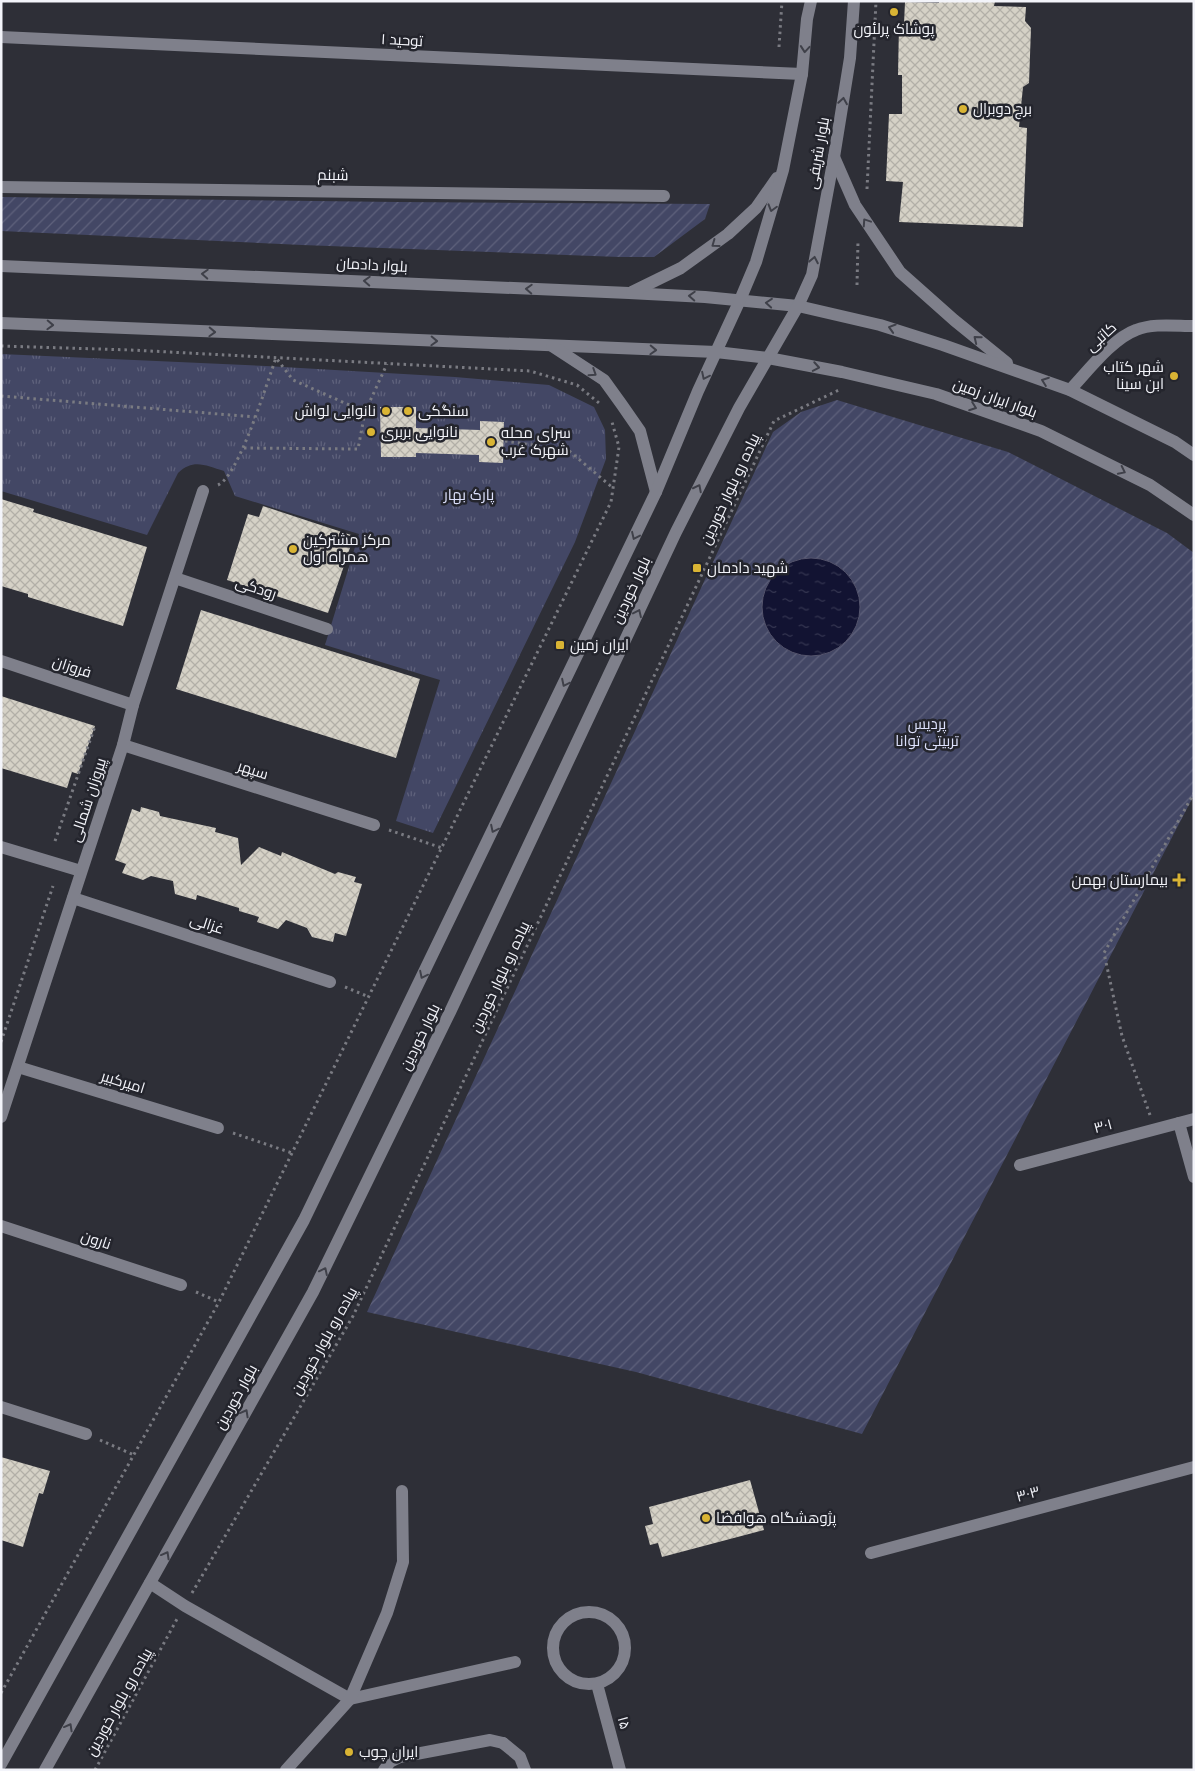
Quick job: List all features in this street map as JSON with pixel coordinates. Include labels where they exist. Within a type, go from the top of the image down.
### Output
[{"type":"main road","name":"بلوار شریفی","points":[[740,300],[756,262],[783,170],[802,74],[807,19],[811,1]]},
{"type":"main road","name":"بلوار شریفی","points":[[798,306],[812,274],[834,157],[850,58],[854,1]]},
{"type":"main road","name":"توحید ۱","points":[[1,37],[802,74]]},
{"type":"main road","points":[[834,157],[855,206],[900,272],[954,320],[1015,370]]},
{"type":"main road","points":[[630,293],[681,268],[728,234],[756,208],[783,170]]},
{"type":"main road","name":"شبنم","points":[[1,188],[664,196]]},
{"type":"main road","name":"بلوار دادمان","points":[[1,266],[630,293],[740,300],[798,306]]},
{"type":"main road","name":"بلوار خوردین","points":[[1,1764],[304,1220],[656,492],[698,391],[740,300]]},
{"type":"main road","points":[[798,306],[880,325],[1070,390],[1176,442],[1194,455]]},
{"type":"main road","name":"بلوار خوردین","points":[[45,1770],[313,1292],[455,1003],[676,532],[736,413],[798,306]]},
{"type":"main road","points":[[1,323],[716,352]]},
{"type":"main road","name":"کاتبی","points":[[1070,390],[1121,337],[1137,329],[1158,326],[1194,326]]},
{"type":"main road","points":[[552,346],[604,380],[622,404],[640,431],[656,492]]},
{"type":"main road","name":"بلوار ایران زمین","points":[[716,352],[768,358],[842,372],[936,394],[1041,431],[1150,484],[1194,515]]},
{"type":"main road","name":"پیروزان شمالی","points":[[1,1117],[123,745],[133,705],[203,491]]},
{"type":"main road","name":"رودکی","points":[[175,578],[327,629]]},
{"type":"main road","name":"فروزان","points":[[1,661],[133,705]]},
{"type":"main road","name":"سپهر","points":[[123,745],[374,825]]},
{"type":"main road","points":[[1,847],[81,871]]},
{"type":"main road","name":"غزالی","points":[[72,898],[330,982]]},
{"type":"main road","name":"امیرکبیر","points":[[18,1067],[218,1128]]},
{"type":"main road","name":"۳۰۱","points":[[1020,1165],[1194,1119]]},
{"type":"main road","points":[[1179,1123],[1194,1177]]},
{"type":"main road","name":"نارون","points":[[1,1226],[181,1285]]},
{"type":"main road","points":[[1,1407],[86,1434]]},
{"type":"main road","name":"۳۰۳","points":[[871,1553],[1194,1467]]},
{"type":"main road","points":[[286,1770],[350,1699],[387,1613],[403,1562],[402,1491]]},
{"type":"main road","points":[[150,1583],[185,1606],[350,1699],[515,1662]]},
{"type":"main road","points":[[580,1612],[603,1614],[617,1625],[625,1640],[626,1651],[623,1663],[608,1680],[597,1684],[584,1684],[572,1681],[562,1673],[555,1662],[552,1650],[554,1638],[560,1626],[580,1612]]},
{"type":"main road","name":"۱۵","points":[[597,1684],[620,1770]]},
{"type":"main road","points":[[384,1770],[390,1762],[400,1757],[490,1740],[503,1743],[520,1757],[525,1770]]},
{"type":"path","points":[[779,47],[782,1]]},
{"type":"path","points":[[866,197],[876,1]]},
{"type":"path","points":[[856,285],[858,235]]},
{"type":"path","points":[[1,346],[131,350],[530,371],[577,385],[603,407]]},
{"type":"path","points":[[276,358],[293,380],[365,412]]},
{"type":"path","points":[[203,491],[221,484],[228,476],[244,448],[276,358]]},
{"type":"path","points":[[244,448],[358,449],[365,412],[387,364]]},
{"type":"path","name":"پیاده رو بلوار خوردین","points":[[189,1598],[353,1316],[774,421],[842,388]]},
{"type":"path","points":[[1,396],[255,418]]},
{"type":"path","points":[[1,1693],[219,1302],[611,502],[619,448],[612,421]]},
{"type":"path","points":[[505,441],[568,450],[613,488]]},
{"type":"path","name":"پیروزان شمالی","points":[[55,841],[95,726]]},
{"type":"path","points":[[1156,1129],[1122,1036],[1104,953],[1194,793]]},
{"type":"path","points":[[374,825],[442,848]]},
{"type":"path","points":[[1,1042],[53,886]]},
{"type":"path","points":[[330,982],[369,996]]},
{"type":"path","points":[[218,1128],[292,1153]]},
{"type":"path","points":[[181,1285],[219,1302]]},
{"type":"path","points":[[86,1434],[134,1455]]},
{"type":"path","name":"پیاده رو بلوار خوردین","points":[[94,1770],[178,1618]]},
{"type":"green space","points":[[1,197],[710,204],[705,219],[654,257],[619,257],[1,231]]},
{"type":"green space","name":"پارک بهار","points":[[1,354],[266,366],[455,377],[549,385],[594,407],[605,430],[606,459],[575,542],[433,833],[396,821],[440,680],[325,645],[359,534],[235,496],[224,471],[200,464],[184,468],[178,473],[147,535],[1,491]]},
{"type":"green space","name":"پردیس تربیتی توانا","points":[[837,400],[1008,452],[1167,533],[1194,553],[1194,795],[862,1434],[636,1372],[367,1312],[773,432],[801,412]]},
{"type":"water","points":[[811,558],[830,562],[846,572],[856,588],[860,607],[856,626],[846,642],[830,652],[811,656],[792,652],[776,642],[766,626],[762,607],[766,588],[776,572],[792,562]]},
{"type":"building","name":"برج دوبرال","points":[[939,1],[995,1],[994,6],[1026,7],[1025,21],[1031,28],[1029,83],[1023,87],[1019,127],[1027,128],[1023,227],[899,222],[903,182],[886,181],[889,114],[902,114],[902,75],[898,75],[899,24],[904,24],[905,2],[939,3]]},
{"type":"building","points":[[380,407],[416,407],[416,428],[480,430],[480,421],[504,422],[503,463],[479,462],[479,455],[416,453],[416,457],[381,457]]},
{"type":"building","points":[[1,499],[34,509],[33,512],[147,547],[123,626],[28,597],[28,594],[1,586]]},
{"type":"building","name":"مرکز مشترکین همراه اول","points":[[263,506],[354,536],[328,613],[227,580],[248,514],[259,517]]},
{"type":"building","points":[[201,610],[420,679],[396,758],[176,689]]},
{"type":"building","points":[[1,696],[95,726],[78,774],[72,772],[67,788],[1,768]]},
{"type":"building","points":[[141,807],[159,812],[160,816],[216,828],[215,832],[238,838],[241,865],[259,847],[281,856],[282,852],[335,874],[338,872],[356,877],[354,882],[362,884],[346,936],[335,933],[333,942],[312,937],[307,928],[286,920],[278,929],[257,922],[259,917],[239,911],[239,908],[197,895],[196,900],[175,894],[173,881],[151,876],[143,880],[122,873],[126,864],[115,860],[132,809],[140,812]]},
{"type":"building","points":[[1,1457],[50,1471],[43,1494],[39,1493],[23,1547],[1,1540]]},
{"type":"building","name":"پژوهشگاه هوافضا","points":[[750,1480],[764,1530],[662,1557],[658,1543],[650,1545],[645,1526],[653,1524],[649,1507]]},
{"type":"place","name":"پوشاک پرلئون","points":[[894,12]]},
{"type":"place","name":"برج دوبرال","points":[[963,109]]},
{"type":"place","name":"شهر کتاب ابن سینا","points":[[1174,376]]},
{"type":"place","name":"نانوایی لواش","points":[[386,411]]},
{"type":"place","name":"سنگکی","points":[[408,411]]},
{"type":"place","name":"نانوایی بربری","points":[[371,432]]},
{"type":"place","name":"سرای محله شهرک غرب","points":[[491,442]]},
{"type":"place","name":"مرکز مشترکین همراه اول","points":[[293,549]]},
{"type":"place","name":"شهید دادمان","points":[[697,568]]},
{"type":"place","name":"ایران زمین","points":[[560,645]]},
{"type":"place","name":"بیمارستان بهمن","points":[[1179,880]]},
{"type":"place","name":"پژوهشگاه هوافضا","points":[[706,1518]]},
{"type":"place","name":"ایران چوب","points":[[349,1752]]}]
